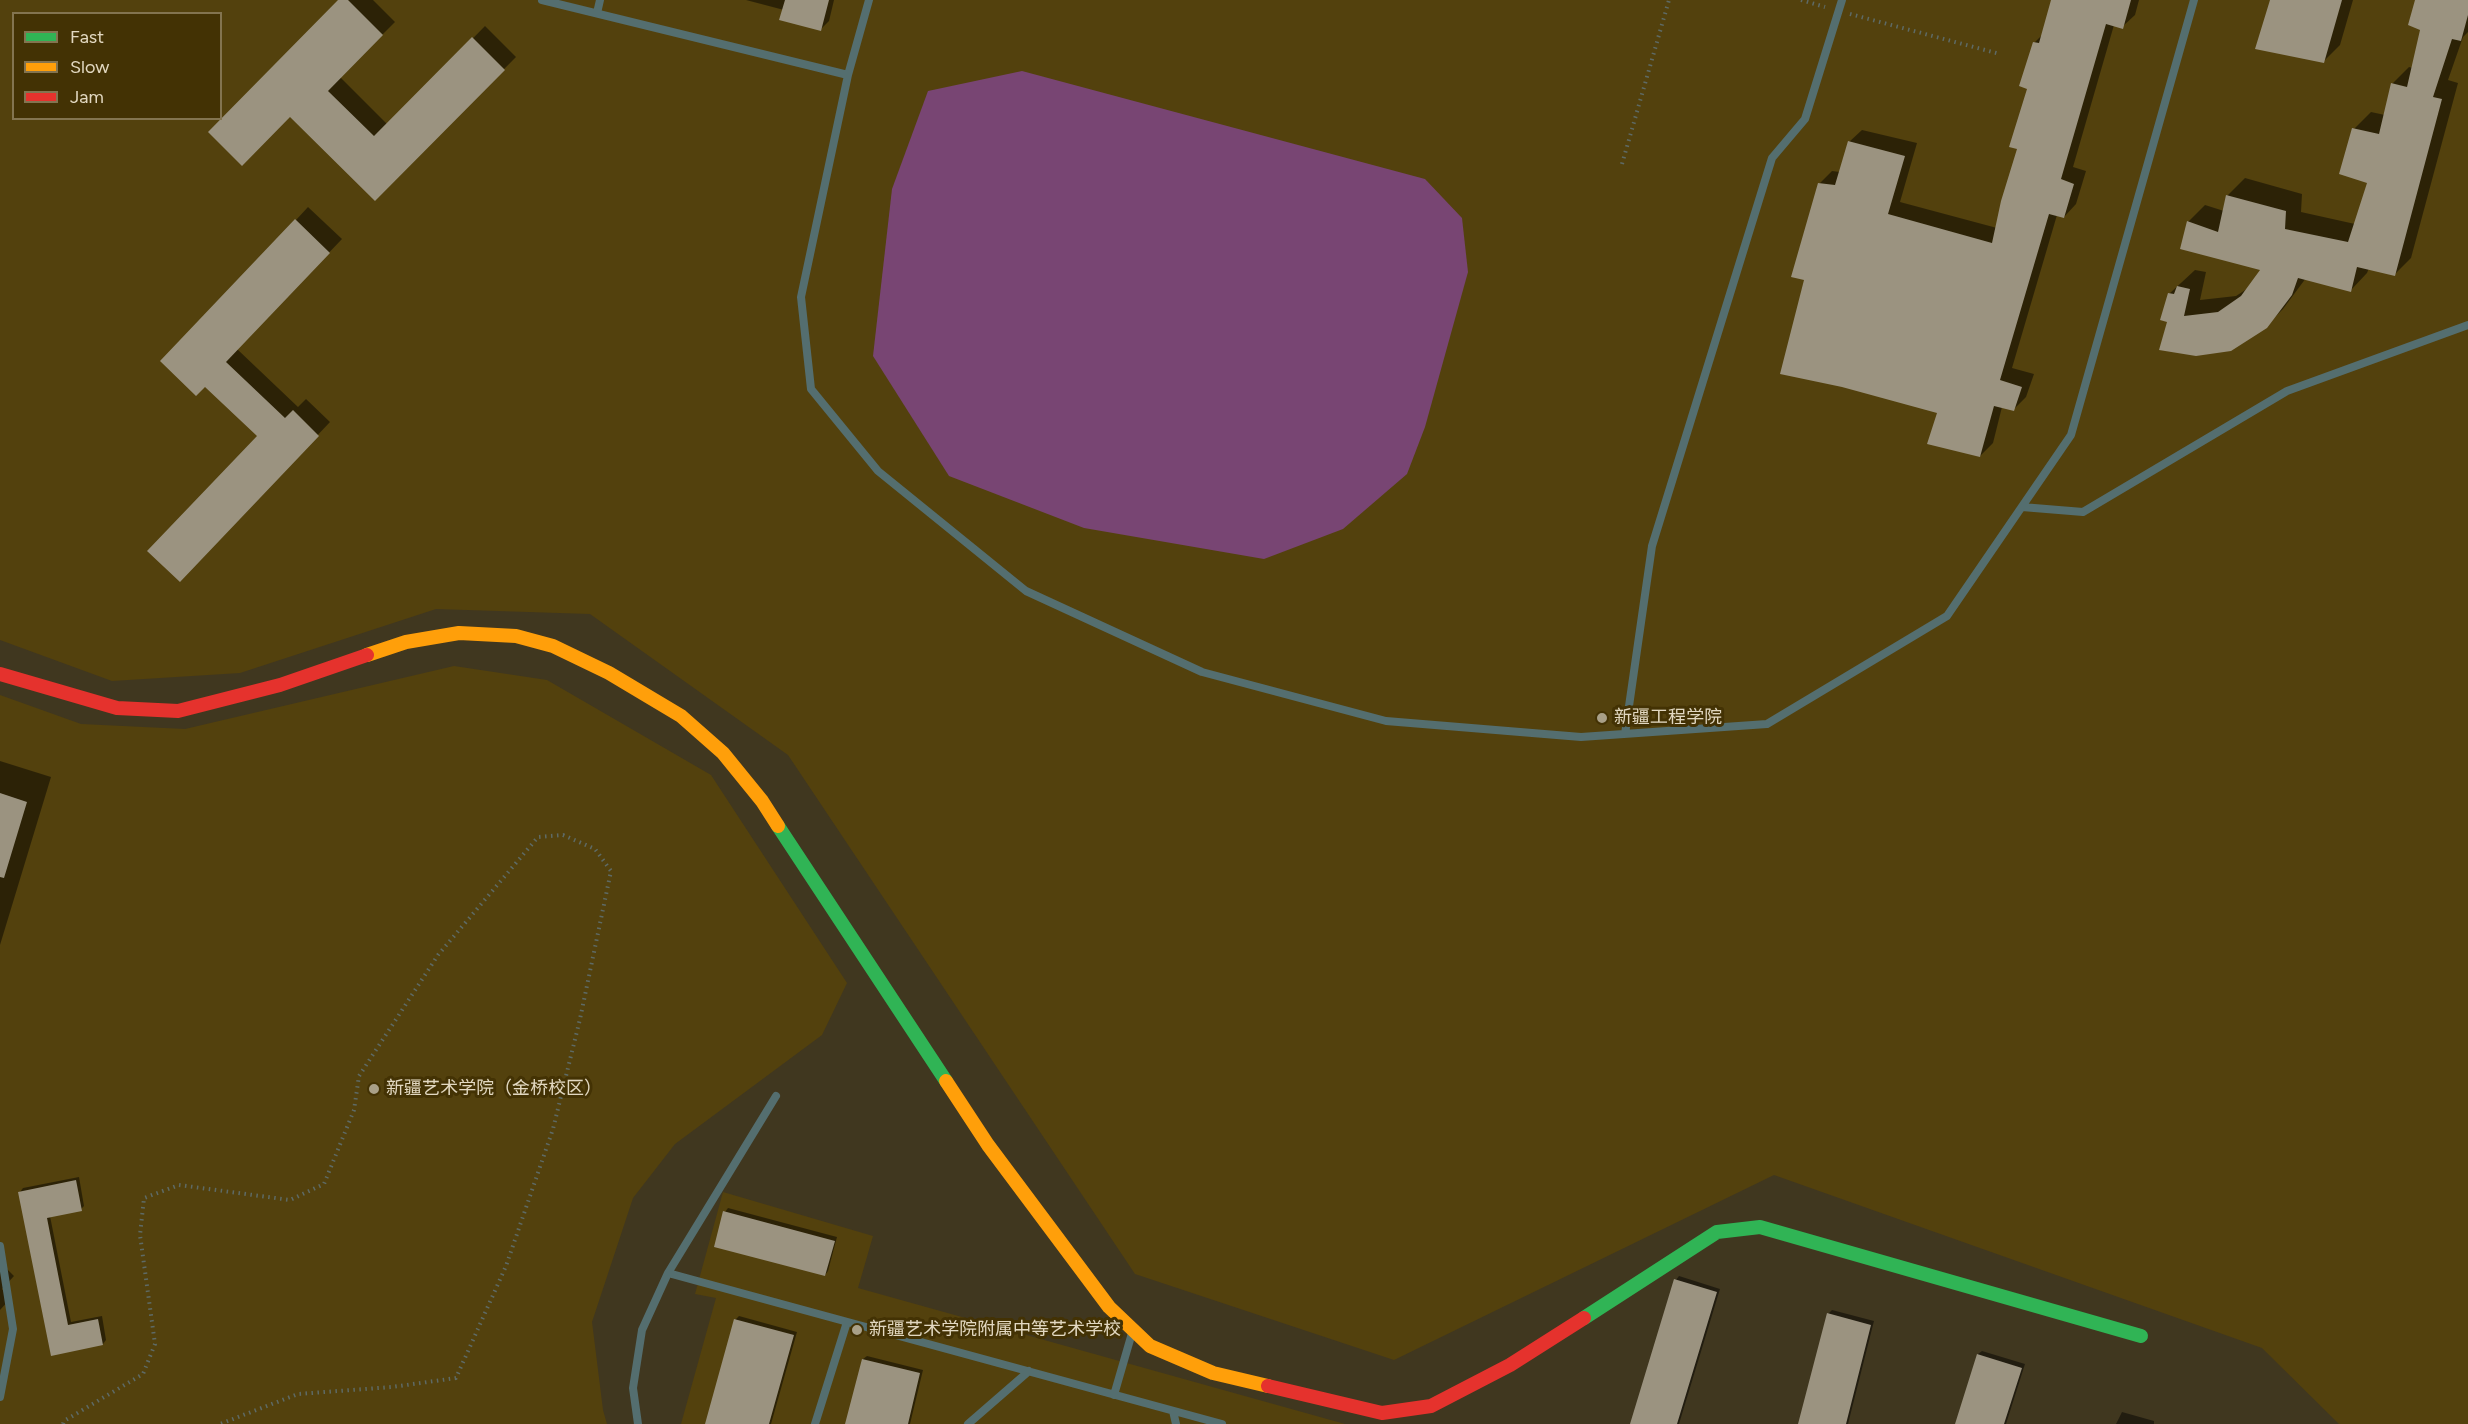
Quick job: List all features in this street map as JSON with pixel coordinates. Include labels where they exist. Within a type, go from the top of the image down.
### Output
[{"type":"street","points":[[0,674],[117,708],[178,711],[280,685],[406,642],[459,633],[516,636],[554,646],[609,673],[681,716],[723,753],[762,801],[988,1145],[1109,1307],[1150,1346],[1213,1373],[1382,1413],[1431,1406],[1510,1365],[1717,1232],[1760,1227],[2141,1336]]},
{"type":"lane","points":[[542,0],[848,75]]},
{"type":"lane","points":[[597,14],[600,0]]},
{"type":"lane","points":[[869,0],[848,75],[801,297],[811,389],[878,471],[1026,591],[1202,672],[1386,721],[1581,737],[1767,724],[1947,616],[2071,435],[2194,0]]},
{"type":"lane","points":[[1625,734],[1652,546],[1772,158],[1805,119],[1842,0]]},
{"type":"lane","points":[[2022,507],[2083,512],[2287,391],[2468,325]]},
{"type":"lane","points":[[638,1424],[633,1388],[642,1330],[668,1273],[776,1096]]},
{"type":"lane","points":[[0,1246],[13,1329],[0,1397]]},
{"type":"lane","points":[[668,1273],[1222,1424]]},
{"type":"lane","points":[[815,1424],[847,1322]]},
{"type":"lane","points":[[1114,1395],[1133,1330]]},
{"type":"lane","points":[[968,1424],[1029,1371]]},
{"type":"lane","points":[[1173,1411],[1176,1424]]},
{"type":"path","points":[[1622,164],[1669,0]]},
{"type":"path","points":[[1802,0],[2000,54]]},
{"type":"path","points":[[63,1424],[64,1421],[143,1374],[155,1344],[140,1235],[144,1198],[179,1185],[290,1200],[324,1184],[354,1110],[360,1076],[438,955],[538,837],[563,835],[595,849],[611,871],[554,1129],[506,1266],[456,1378],[392,1387],[298,1394],[220,1424]]},
{"type":"shaded area","name":"新疆工程学院","points":[[0,0],[2468,0],[2468,1424],[2339,1424],[2262,1348],[1774,1175],[1394,1360],[1135,1274],[788,755],[590,614],[436,609],[240,673],[112,681],[0,640]]},
{"type":"shaded area","points":[[1022,71],[1425,179],[1462,218],[1468,272],[1425,427],[1407,474],[1343,529],[1264,559],[1084,528],[949,476],[873,356],[892,189],[928,91]]},
{"type":"shaded area","name":"新疆艺术学院（金桥校区）","points":[[454,666],[547,680],[711,775],[847,983],[822,1035],[675,1144],[633,1198],[592,1322],[603,1410],[607,1424],[0,1424],[0,695],[81,724],[185,729]]},
{"type":"shaded area","name":"新疆艺术学院附属中等艺术学校","points":[[723,1192],[873,1236],[858,1288],[1345,1424],[681,1424],[716,1298],[695,1294]]},
{"type":"building","points":[[338,0],[348,0],[383,35],[328,91],[374,136],[472,37],[505,70],[375,201],[290,117],[242,166],[208,132]]},
{"type":"building","points":[[785,0],[829,0],[821,31],[779,20]]},
{"type":"building","points":[[2051,0],[2131,0],[2123,29],[2106,24],[2061,179],[2074,184],[2064,218],[2049,214],[2000,380],[2022,387],[2014,411],[1994,406],[1980,457],[1927,444],[1937,413],[1842,387],[1780,374],[1804,280],[1791,277],[1818,183],[1835,185],[1848,141],[1905,156],[1888,214],[1992,243],[2001,201],[2017,149],[2009,147],[2027,89],[2019,86],[2033,42],[2039,43]]},
{"type":"building","points":[[2270,0],[2342,0],[2324,63],[2255,49]]},
{"type":"building","points":[[2415,0],[2468,0],[2468,15],[2461,41],[2452,39],[2433,97],[2442,99],[2395,276],[2357,267],[2351,292],[2298,278],[2292,295],[2267,328],[2231,351],[2196,356],[2159,350],[2167,322],[2160,320],[2168,293],[2174,294],[2177,286],[2190,289],[2184,316],[2218,312],[2241,296],[2260,270],[2180,249],[2187,221],[2218,232],[2226,195],[2286,211],[2285,229],[2348,242],[2367,183],[2339,174],[2352,128],[2379,134],[2391,83],[2407,87],[2420,30],[2408,25]]},
{"type":"building","points":[[295,219],[330,253],[226,362],[285,418],[293,410],[319,436],[180,582],[147,551],[257,436],[205,387],[196,396],[160,361]]},
{"type":"building","points":[[0,793],[27,802],[4,878],[0,877]]},
{"type":"building","points":[[76,1180],[82,1211],[47,1218],[68,1325],[98,1319],[103,1345],[51,1356],[18,1192]]},
{"type":"building","points":[[723,1211],[835,1241],[825,1276],[714,1247]]},
{"type":"building","points":[[1674,1279],[1717,1292],[1677,1424],[1630,1424]]},
{"type":"building","points":[[1827,1313],[1871,1325],[1846,1424],[1798,1424]]},
{"type":"building","points":[[734,1319],[794,1335],[769,1424],[705,1424]]},
{"type":"building","points":[[1977,1354],[2022,1368],[2004,1424],[1955,1424]]},
{"type":"building","points":[[862,1359],[920,1373],[908,1424],[845,1424]]},
{"type":"traffic: fast","points":[[778,826],[946,1081]]},
{"type":"traffic: fast","points":[[1584,1318],[1717,1232],[1760,1227],[2141,1336]]},
{"type":"traffic: slow","points":[[367,655],[406,642],[459,633],[516,636],[553,646],[609,673],[681,716],[723,753],[762,801],[778,826]]},
{"type":"traffic: slow","points":[[946,1081],[988,1145],[1109,1307],[1150,1346],[1213,1373],[1268,1386]]},
{"type":"traffic: jam","points":[[0,674],[117,708],[178,711],[280,685],[367,655]]},
{"type":"traffic: jam","points":[[1268,1386],[1382,1413],[1431,1406],[1510,1365],[1584,1318]]},
{"type":"place","name":"新疆工程学院","points":[[1602,718]]},
{"type":"place","name":"新疆艺术学院（金桥校区）","points":[[374,1089]]},
{"type":"place","name":"新疆艺术学院附属中等艺术学校","points":[[857,1330]]}]
